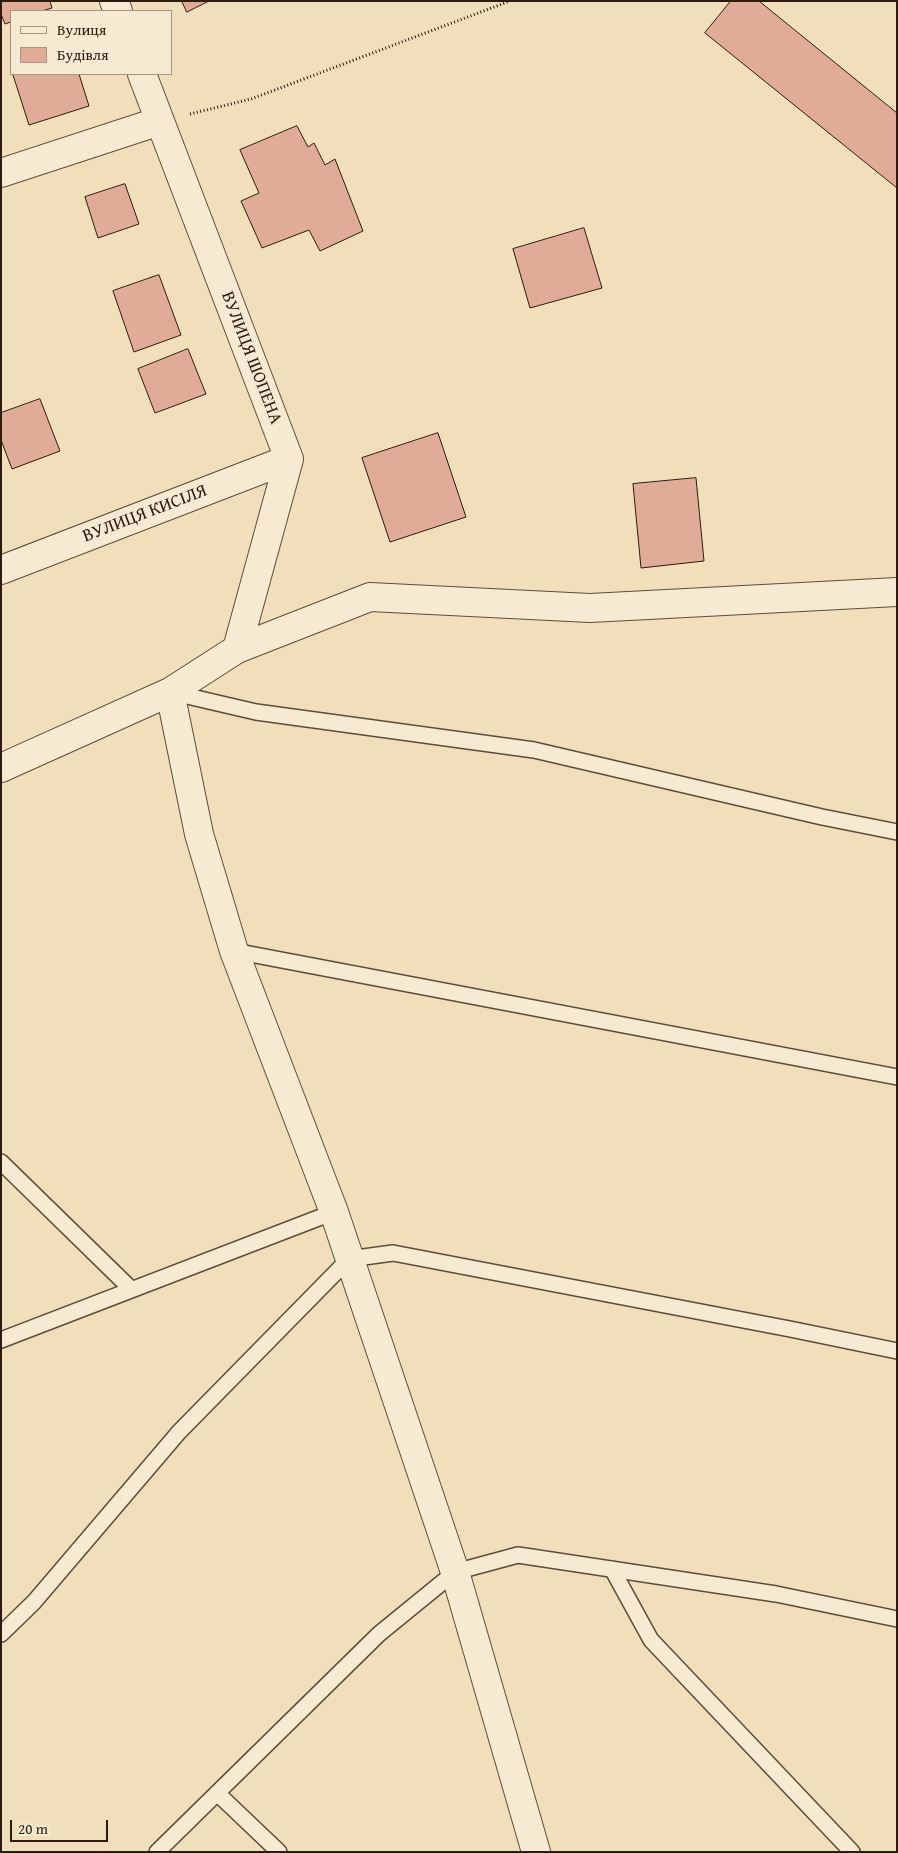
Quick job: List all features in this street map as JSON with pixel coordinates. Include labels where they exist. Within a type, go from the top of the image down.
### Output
[{"type":"street","name":"ВУЛИЦЯ ШОПЕНА","points":[[142,75],[289,459]]},
{"type":"street","points":[[1,173],[160,121]]},
{"type":"street","points":[[238,649],[289,459]]},
{"type":"street","name":"ВУЛИЦЯ КИСІЛЯ","points":[[1,570],[289,459]]},
{"type":"street","points":[[1,768],[170,692],[238,649],[370,597],[590,608],[897,592]]},
{"type":"street","points":[[170,692],[199,834],[234,952],[334,1212],[455,1572],[536,1852]]},
{"type":"lane","points":[[170,692],[256,712],[534,750],[822,817],[897,832]]},
{"type":"lane","points":[[234,952],[897,1077]]},
{"type":"lane","points":[[1,1162],[131,1289]]},
{"type":"lane","points":[[1,1340],[334,1212]]},
{"type":"lane","points":[[1,1634],[34,1602],[179,1432],[349,1259],[393,1253],[790,1328],[897,1351]]},
{"type":"lane","points":[[157,1852],[379,1634],[455,1572],[518,1555],[776,1594],[897,1619]]},
{"type":"lane","points":[[612,1569],[651,1640],[852,1852]]},
{"type":"lane","points":[[216,1793],[279,1852]]},
{"type":"path","points":[[160,121],[251,99],[510,1]]},
{"type":"building","points":[[1,1],[50,1],[52,8],[45,10],[10,10],[10,22],[5,24],[1,14]]},
{"type":"building","points":[[182,1],[209,1],[187,12]]},
{"type":"building","points":[[731,1],[759,1],[897,113],[897,188],[705,33]]},
{"type":"building","points":[[13,75],[79,75],[89,106],[29,125]]},
{"type":"building","points":[[297,126],[308,147],[314,143],[325,165],[335,159],[363,231],[320,251],[309,230],[262,248],[241,201],[259,193],[240,150]]},
{"type":"building","points":[[125,184],[139,224],[98,238],[85,197]]},
{"type":"building","points":[[584,228],[602,288],[530,308],[513,249]]},
{"type":"building","points":[[159,275],[181,335],[134,352],[113,291]]},
{"type":"building","points":[[188,349],[206,394],[155,413],[138,369]]},
{"type":"building","points":[[40,399],[60,451],[12,469],[1,440],[1,413]]},
{"type":"building","points":[[438,433],[466,517],[390,542],[362,458]]},
{"type":"building","points":[[696,478],[704,561],[641,568],[633,484]]}]
